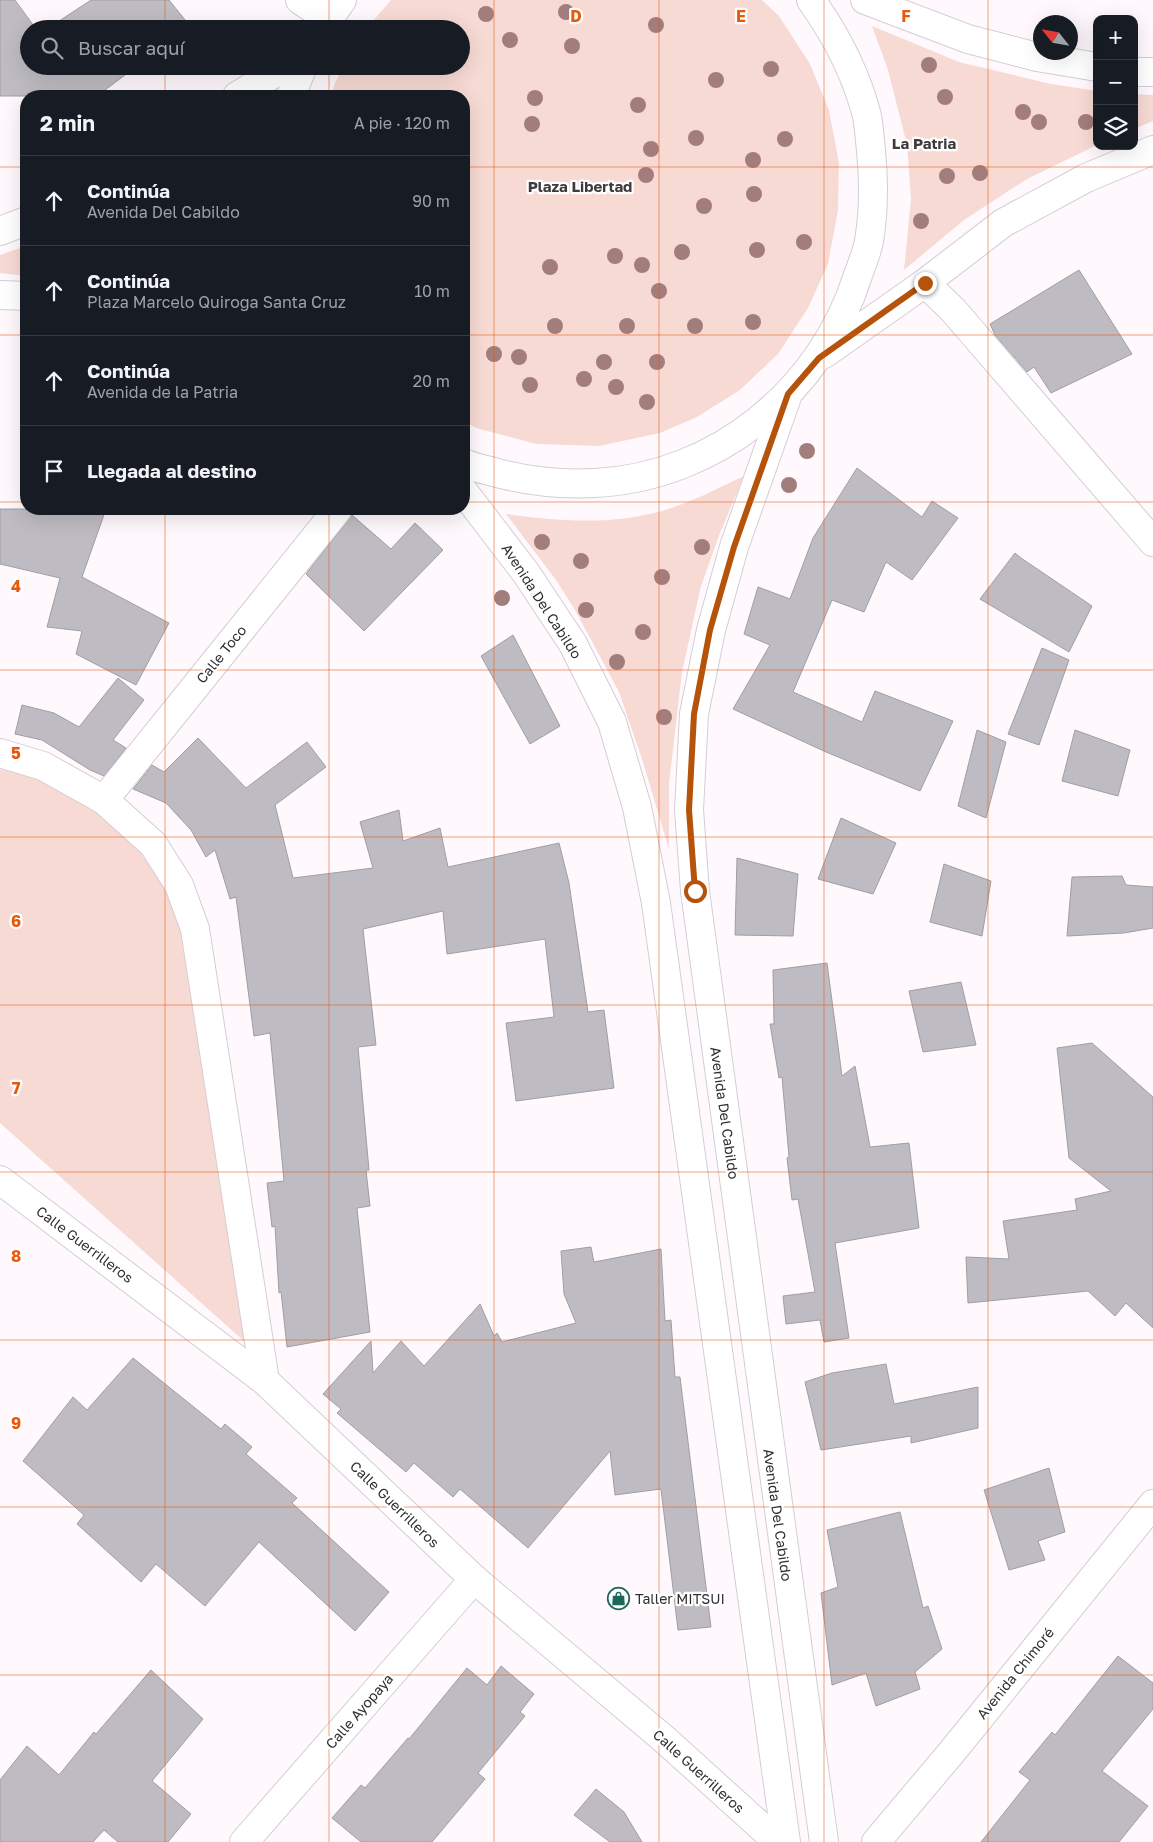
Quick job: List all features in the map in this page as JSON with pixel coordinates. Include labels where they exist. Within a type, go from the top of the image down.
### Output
[{"type":"street","points":[[300,0],[330,16]]},
{"type":"street","points":[[470,465],[515,478],[564,484],[614,482],[662,471],[709,452],[751,427],[788,394],[819,358],[850,303],[869,242],[874,179],[867,116],[846,56],[829,25],[811,0]]},
{"type":"street","points":[[865,0],[968,38],[1037,57],[1093,66]]},
{"type":"street","points":[[1138,72],[1153,72]]},
{"type":"street","points":[[247,90],[271,75]]},
{"type":"street","points":[[293,90],[299,75]]},
{"type":"street","points":[[819,358],[925,283],[1004,223],[1086,178],[1153,150]]},
{"type":"street","points":[[0,230],[20,223]]},
{"type":"street","points":[[925,283],[959,317],[1153,542]]},
{"type":"street","points":[[0,295],[20,296]]},
{"type":"street","name":"Avenida Del Cabildo","points":[[788,394],[738,538],[710,630],[694,714],[689,810],[695,891],[824,1842]]},
{"type":"street","name":"Avenida Del Cabildo","points":[[470,500],[526,573],[573,644],[612,722],[637,807],[656,903],[786,1842]]},
{"type":"street","name":"Calle Toco","points":[[104,800],[333,515]]},
{"type":"street","points":[[0,753],[43,766],[104,800],[153,844],[179,885],[195,929],[266,1381]]},
{"type":"street","name":"Calle Guerrilleros","points":[[0,1180],[266,1381],[474,1580],[664,1739],[778,1842]]},
{"type":"street","name":"Avenida Chimoré","points":[[876,1842],[1153,1504]]},
{"type":"street","name":"Calle Ayopaya","points":[[244,1842],[474,1580]]},
{"type":"shaded area","points":[[391,0],[762,0],[779,16],[810,64],[829,110],[839,163],[838,210],[828,264],[808,308],[778,354],[740,390],[697,417],[660,433],[599,446],[536,444],[476,428],[470,424],[470,90],[333,90],[339,75],[470,75],[470,20],[374,20]]},
{"type":"shaded area","points":[[872,26],[959,62],[1051,84],[1093,90],[1093,147],[1027,179],[964,220],[904,270],[911,199],[907,145],[888,70]]},
{"type":"shaded area","points":[[1138,94],[1153,95],[1153,121],[1138,127]]},
{"type":"shaded area","points":[[20,248],[20,275],[0,273],[0,255]]},
{"type":"shaded area","points":[[744,476],[720,533],[701,586],[682,672],[669,784],[669,849],[642,759],[619,692],[575,610],[556,580],[506,514],[592,521],[635,517],[686,503]]},
{"type":"shaded area","points":[[0,769],[47,783],[91,807],[129,840],[145,859],[172,899],[182,936],[227,1212],[245,1342],[0,1123]]},
{"type":"building","points":[[0,0],[15,0],[29,20],[20,20],[20,75],[125,75],[105,90],[20,90],[20,96],[0,96]]},
{"type":"building","points":[[91,0],[169,0],[185,20],[61,20]]},
{"type":"building","points":[[1079,270],[1132,354],[1051,393],[1034,367],[1027,372],[995,335],[990,324]]},
{"type":"building","points":[[857,468],[922,517],[932,501],[958,518],[912,580],[886,562],[864,612],[832,600],[793,692],[862,722],[875,691],[953,721],[920,791],[826,752],[733,709],[770,645],[744,634],[758,587],[790,599],[813,538]]},
{"type":"building","points":[[0,509],[20,509],[20,515],[104,515],[82,577],[169,623],[136,685],[76,654],[82,631],[47,627],[60,578],[0,564]]},
{"type":"building","points":[[352,515],[391,549],[415,523],[443,550],[364,631],[306,574]]},
{"type":"building","points":[[1015,553],[1092,606],[1069,652],[980,599]]},
{"type":"building","points":[[513,635],[560,726],[530,744],[481,656]]},
{"type":"building","points":[[1042,648],[1069,660],[1039,745],[1008,734]]},
{"type":"building","points":[[118,678],[144,700],[113,740],[126,748],[104,776],[90,770],[42,740],[15,734],[22,705],[54,713],[79,727]]},
{"type":"building","points":[[977,730],[1006,742],[986,818],[958,806]]},
{"type":"building","points":[[1075,730],[1130,750],[1118,796],[1062,781]]},
{"type":"building","points":[[198,738],[246,788],[307,742],[326,767],[275,805],[293,878],[373,868],[360,822],[399,810],[403,841],[440,828],[448,867],[559,843],[569,883],[588,1012],[604,1010],[614,1088],[516,1101],[506,1023],[554,1017],[545,939],[447,954],[443,911],[363,929],[376,1045],[358,1047],[369,1170],[366,1170],[370,1206],[357,1208],[370,1332],[287,1347],[281,1292],[279,1293],[275,1226],[272,1227],[267,1183],[284,1181],[270,1033],[254,1036],[236,897],[230,899],[215,850],[206,857],[191,830],[166,803],[133,789],[152,765],[164,772]]},
{"type":"building","points":[[841,818],[896,843],[873,894],[818,879]]},
{"type":"building","points":[[737,858],[798,874],[793,936],[735,935]]},
{"type":"building","points":[[944,864],[991,881],[982,936],[930,922]]},
{"type":"building","points":[[1122,876],[1126,885],[1153,887],[1153,928],[1124,933],[1067,936],[1072,877]]},
{"type":"building","points":[[827,963],[842,1076],[855,1066],[870,1147],[909,1143],[919,1228],[835,1243],[849,1338],[824,1342],[820,1320],[786,1324],[783,1296],[815,1292],[798,1199],[792,1200],[787,1158],[789,1157],[782,1077],[779,1078],[770,1024],[774,1024],[773,970]]},
{"type":"building","points":[[961,982],[976,1045],[923,1052],[909,991]]},
{"type":"building","points":[[1092,1043],[1153,1097],[1153,1328],[1126,1303],[1115,1316],[1088,1291],[968,1303],[966,1257],[1009,1259],[1003,1221],[1077,1210],[1075,1199],[1111,1191],[1069,1158],[1057,1048]]},
{"type":"building","points":[[591,1247],[594,1262],[661,1249],[665,1321],[671,1320],[675,1377],[680,1377],[711,1627],[678,1630],[661,1489],[615,1495],[610,1451],[528,1548],[460,1489],[453,1497],[414,1463],[406,1472],[337,1413],[341,1409],[323,1394],[371,1341],[373,1373],[401,1341],[424,1366],[480,1304],[494,1336],[497,1333],[502,1342],[576,1323],[564,1294],[561,1251]]},
{"type":"building","points":[[133,1358],[221,1429],[225,1424],[252,1447],[246,1454],[297,1498],[292,1503],[389,1592],[355,1631],[259,1542],[205,1606],[156,1564],[141,1582],[77,1524],[84,1515],[23,1461],[73,1397],[87,1410]]},
{"type":"building","points":[[886,1364],[894,1404],[978,1387],[978,1428],[911,1443],[911,1436],[821,1450],[805,1382],[832,1373]]},
{"type":"building","points":[[1049,1468],[1065,1532],[1038,1541],[1045,1560],[1009,1570],[984,1490]]},
{"type":"building","points":[[900,1512],[923,1608],[928,1606],[942,1649],[915,1672],[920,1689],[876,1706],[866,1673],[832,1685],[821,1593],[838,1587],[827,1530]]},
{"type":"building","points":[[1118,1656],[1153,1683],[1153,1709],[1102,1771],[1148,1806],[1119,1842],[981,1842],[1030,1780],[1019,1772],[1052,1732],[1055,1735]]},
{"type":"building","points":[[501,1666],[534,1694],[520,1712],[525,1716],[478,1773],[485,1779],[432,1842],[361,1842],[332,1818],[361,1785],[365,1788],[409,1739],[467,1668],[487,1685]]},
{"type":"building","points":[[151,1670],[203,1719],[152,1781],[191,1814],[168,1842],[118,1842],[104,1830],[93,1842],[0,1842],[0,1780],[27,1746],[59,1775],[94,1732],[96,1734]]},
{"type":"building","points":[[596,1789],[624,1812],[642,1842],[610,1842],[574,1815]]},
{"type":"place","name":"Taller MITSUI","points":[[619,1598]]},
{"type":"district","name":"La Patria","points":[[924,143]]},
{"type":"district","name":"Plaza Libertad","points":[[580,186]]},
{"type":"route","points":[[695,891],[689,810],[694,714],[710,630],[734,547],[788,394],[819,358],[925,283]]}]
